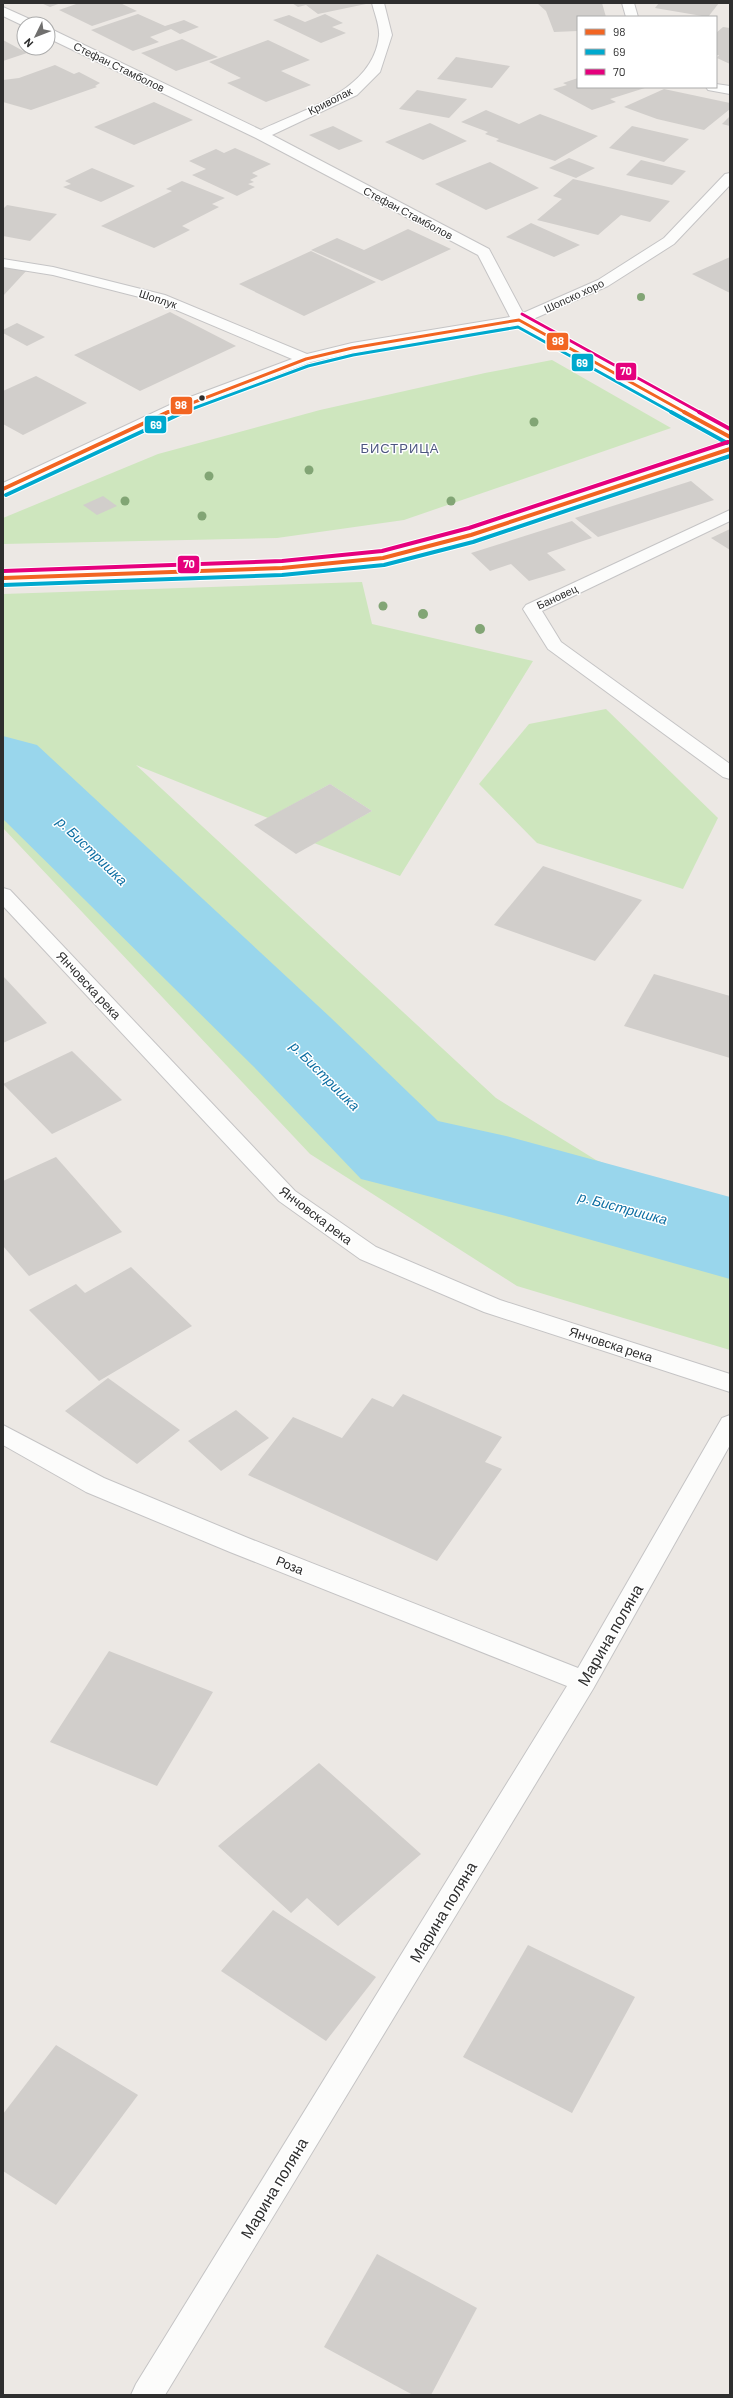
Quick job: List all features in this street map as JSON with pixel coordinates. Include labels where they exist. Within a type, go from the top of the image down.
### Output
[{"type":"street","name":"Криволак","points":[[261,135],[352,92],[375,69],[386,35],[378,3]]},
{"type":"street","points":[[628,3],[632,16]]},
{"type":"street","points":[[3,11],[16,18]]},
{"type":"street","name":"Стефан Стамболов","points":[[56,37],[261,135],[484,252],[519,320]]},
{"type":"street","points":[[717,88],[730,90]]},
{"type":"street","name":"Шопско хоро","points":[[3,489],[180,406],[306,359],[352,348],[519,320],[603,283],[669,240],[730,177]]},
{"type":"street","name":"Шоплук","points":[[3,263],[53,270],[160,298],[306,359]]},
{"type":"street","points":[[519,320],[730,437]]},
{"type":"street","points":[[3,578],[282,568],[382,558],[471,535],[730,449]]},
{"type":"street","name":"Бановец","points":[[730,515],[532,609],[554,645],[730,773]]},
{"type":"street","name":"Янчовска река","points":[[3,894],[287,1196],[368,1253],[492,1306],[730,1383]]},
{"type":"street","name":"Марина поляна","points":[[147,2395],[584,1681],[730,1424]]},
{"type":"street","name":"Роза","points":[[3,1434],[95,1485],[239,1545],[584,1681]]},
{"type":"green space","points":[[552,360],[671,428],[404,520],[277,538],[3,544],[3,518],[158,454],[320,410],[485,373]]},
{"type":"green space","points":[[362,582],[372,624],[533,661],[400,876],[314,843],[372,811],[330,784],[268,818],[136,765],[496,1098],[596,1160],[730,1212],[730,1350],[517,1286],[310,1154],[3,828],[3,594]]},
{"type":"green space","points":[[606,709],[718,818],[683,889],[537,843],[479,784],[529,724]]},
{"type":"building","points":[[41,3],[61,3],[50,7]]},
{"type":"building","points":[[79,3],[120,3],[137,11],[92,26],[59,10]]},
{"type":"building","points":[[292,3],[366,4],[318,14],[306,5],[298,7]]},
{"type":"building","points":[[537,3],[602,3],[606,16],[577,16],[577,31],[554,32],[546,11]]},
{"type":"building","points":[[659,3],[719,3],[709,16],[655,8]]},
{"type":"building","points":[[138,14],[165,26],[184,20],[199,27],[180,34],[171,29],[150,37],[159,42],[133,51],[91,30]]},
{"type":"building","points":[[325,14],[343,23],[332,27],[346,33],[321,43],[273,20],[289,15],[305,22]]},
{"type":"building","points":[[723,27],[730,28],[730,64],[717,58],[719,55],[717,55],[717,32]]},
{"type":"building","points":[[182,39],[218,57],[176,71],[141,53]]},
{"type":"building","points":[[3,40],[16,47],[16,56],[18,56],[3,61]]},
{"type":"building","points":[[268,40],[310,60],[281,71],[311,85],[266,102],[227,83],[241,78],[209,62]]},
{"type":"building","points":[[456,57],[510,66],[492,88],[437,79]]},
{"type":"building","points":[[55,65],[74,74],[79,72],[100,83],[95,86],[97,87],[31,110],[3,102],[3,80],[19,78]]},
{"type":"building","points":[[577,78],[577,88],[645,88],[610,99],[616,102],[592,110],[553,89],[567,85],[563,83]]},
{"type":"building","points":[[664,89],[730,103],[730,109],[704,130],[657,119],[624,107]]},
{"type":"building","points":[[417,90],[467,99],[449,118],[399,109]]},
{"type":"building","points":[[154,102],[193,120],[134,145],[94,127]]},
{"type":"building","points":[[486,110],[519,124],[540,114],[598,136],[555,161],[496,141],[499,139],[485,134],[488,132],[461,122]]},
{"type":"building","points":[[730,116],[730,126],[722,124]]},
{"type":"building","points":[[430,123],[467,141],[423,160],[385,142]]},
{"type":"building","points":[[333,126],[363,141],[339,150],[309,135]]},
{"type":"building","points":[[632,126],[689,139],[664,162],[609,148]]},
{"type":"building","points":[[235,148],[271,164],[252,173],[258,176],[250,180],[254,182],[248,184],[255,187],[237,196],[192,175],[206,169],[189,161],[216,149],[224,153]]},
{"type":"building","points":[[569,158],[595,168],[576,178],[549,168]]},
{"type":"building","points":[[641,160],[686,171],[672,185],[626,175]]},
{"type":"building","points":[[490,162],[539,188],[486,210],[435,184]]},
{"type":"building","points":[[92,168],[135,186],[101,202],[63,187],[71,184],[65,181]]},
{"type":"building","points":[[573,179],[670,201],[650,222],[621,215],[598,235],[537,220],[562,199],[553,196]]},
{"type":"building","points":[[182,181],[225,198],[212,204],[219,207],[182,226],[190,230],[154,248],[101,226],[172,191],[166,189]]},
{"type":"building","points":[[7,205],[57,214],[30,241],[3,236],[3,209]]},
{"type":"building","points":[[531,223],[580,245],[554,257],[506,237]]},
{"type":"building","points":[[408,229],[451,249],[382,281],[311,250],[337,238],[364,250]]},
{"type":"building","points":[[311,251],[376,282],[304,316],[239,284]]},
{"type":"building","points":[[730,257],[730,293],[692,274]]},
{"type":"building","points":[[3,265],[28,269],[3,296]]},
{"type":"building","points":[[170,312],[236,346],[140,391],[74,355]]},
{"type":"building","points":[[17,323],[45,337],[27,346],[3,333],[3,330]]},
{"type":"building","points":[[36,376],[87,403],[23,435],[3,424],[3,391]]},
{"type":"building","points":[[691,481],[714,500],[598,537],[575,518]]},
{"type":"building","points":[[103,496],[117,506],[97,515],[83,505]]},
{"type":"building","points":[[572,521],[592,538],[547,553],[566,570],[529,581],[511,564],[490,571],[471,553]]},
{"type":"building","points":[[730,529],[730,550],[711,538]]},
{"type":"building","points":[[330,784],[372,811],[296,854],[254,825]]},
{"type":"building","points":[[543,866],[642,900],[595,961],[494,925]]},
{"type":"building","points":[[654,974],[730,996],[730,1058],[624,1026]]},
{"type":"building","points":[[3,976],[47,1023],[3,1043]]},
{"type":"building","points":[[72,1051],[122,1100],[52,1134],[3,1084]]},
{"type":"building","points":[[56,1157],[122,1232],[29,1276],[3,1246],[3,1181]]},
{"type":"building","points":[[131,1267],[192,1326],[99,1381],[29,1310],[76,1284],[85,1293]]},
{"type":"building","points":[[108,1378],[180,1430],[137,1464],[65,1411]]},
{"type":"building","points":[[403,1394],[502,1437],[485,1462],[502,1469],[437,1561],[248,1475],[293,1417],[342,1438],[372,1398],[393,1407]]},
{"type":"building","points":[[236,1410],[269,1438],[221,1471],[188,1441]]},
{"type":"building","points":[[109,1651],[213,1692],[157,1786],[50,1742]]},
{"type":"building","points":[[319,1763],[421,1854],[338,1926],[307,1898],[291,1913],[218,1846]]},
{"type":"building","points":[[273,1910],[376,1977],[326,2041],[221,1971]]},
{"type":"building","points":[[528,1945],[635,1997],[572,2113],[463,2057]]},
{"type":"building","points":[[56,2045],[138,2095],[56,2205],[3,2171],[3,2114]]},
{"type":"building","points":[[377,2254],[477,2308],[431,2395],[413,2395],[324,2347]]},
{"type":"waterway","name":"р. Бистришка","points":[[3,765],[292,1042],[401,1151],[506,1176],[730,1238]]},
{"type":"transit line","name":"70","points":[[522,314],[730,429]]},
{"type":"transit line","name":"98","points":[[3,489],[180,406],[306,359],[352,348],[519,320],[730,437]]},
{"type":"transit line","name":"69","points":[[6,495],[183,412],[308,366],[353,355],[518,327],[727,443]]},
{"type":"transit line","name":"70","points":[[3,571],[282,561],[382,551],[469,528],[728,442]]},
{"type":"transit line","name":"98","points":[[3,578],[282,568],[383,558],[471,535],[730,449]]},
{"type":"transit line","name":"69","points":[[3,585],[282,575],[384,565],[473,542],[730,456]]},
{"type":"district","name":"БИСТРИЦА","points":[[400,448]]}]
